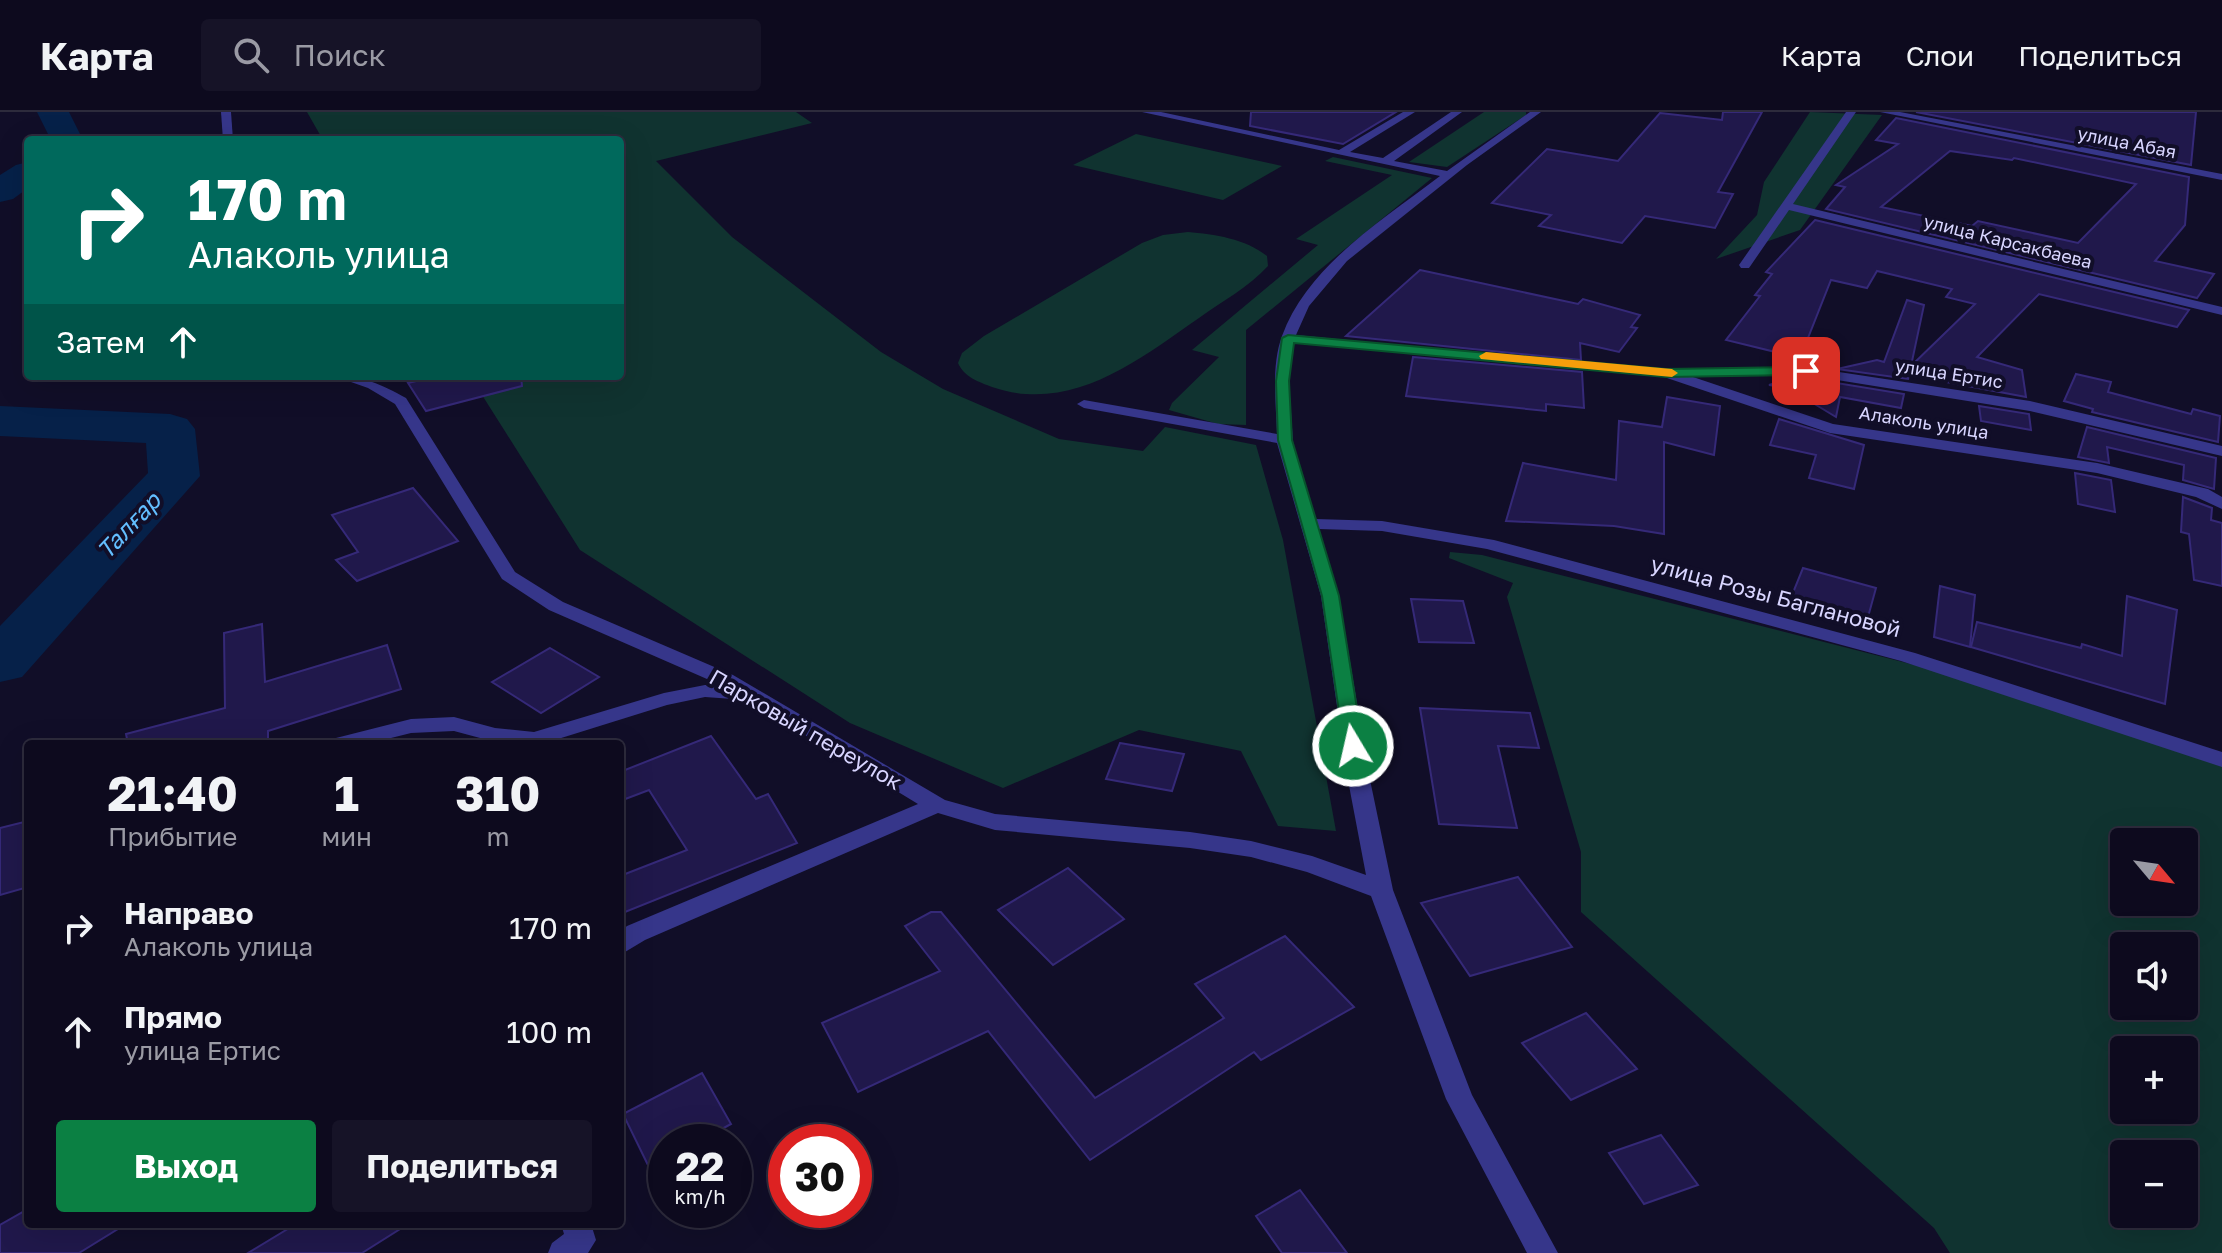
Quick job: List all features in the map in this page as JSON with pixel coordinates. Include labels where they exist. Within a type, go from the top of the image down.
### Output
[{"type":"street","points":[[226,112],[227,136]]},
{"type":"street","points":[[1147,112],[1448,174]]},
{"type":"street","points":[[1341,153],[1410,112]]},
{"type":"street","points":[[1385,162],[1457,112]]},
{"type":"street","points":[[1536,112],[1448,174],[1343,258],[1303,305],[1288,338],[1282,381],[1285,440],[1330,596],[1358,775],[1381,890],[1460,1099],[1543,1253]]},
{"type":"street","points":[[1745,265],[1851,112]]},
{"type":"street","name":"улица Абая","points":[[1885,112],[2222,177]]},
{"type":"street","name":"улица Карсакбаева","points":[[1786,206],[2222,311]]},
{"type":"street","name":"Алаколь улица","points":[[1288,338],[1666,373],[1830,428],[2097,468],[2202,493],[2222,504]]},
{"type":"street","name":"улица Ертис","points":[[1666,373],[1806,371],[2030,406],[2222,451]]},
{"type":"street","name":"Парковый переулок","points":[[355,380],[373,385],[401,401],[508,575],[556,606],[726,679],[937,805],[995,822],[1190,840],[1251,849],[1312,865],[1381,890]]},
{"type":"street","points":[[1084,404],[1285,440]]},
{"type":"street","name":"улица Розы Баглановой","points":[[1308,524],[1382,526],[1488,544],[1908,657],[2222,760]]},
{"type":"street","points":[[355,740],[411,726],[454,724],[495,735],[535,739],[664,699],[705,691],[752,695]]},
{"type":"street","points":[[624,942],[636,933],[937,805]]},
{"type":"street","points":[[563,1253],[581,1240],[577,1228]]},
{"type":"green space","points":[[307,112],[796,112],[812,123],[656,161],[732,237],[881,352],[943,389],[1059,439],[1143,451],[1165,427],[1256,445],[1283,540],[1336,831],[1278,826],[1241,751],[1139,730],[1003,788],[850,723],[580,550],[473,380],[624,380],[624,136],[321,136]]},
{"type":"green space","points":[[1484,112],[1526,112],[1526,115],[1447,167],[1409,162]]},
{"type":"green space","points":[[1810,112],[1882,115],[1800,230],[1716,259],[1757,215],[1764,182]]},
{"type":"green space","points":[[1136,134],[1282,166],[1223,200],[1073,165]]},
{"type":"green space","points":[[1333,157],[1432,178],[1246,330],[1246,425],[1218,424],[1169,410],[1172,403],[1219,357],[1192,350],[1318,245],[1296,239],[1392,175],[1325,161]]},
{"type":"green space","points":[[1188,232],[1240,241],[1267,256],[1268,266],[1244,287],[1152,351],[1102,379],[1076,388],[1049,394],[1021,394],[982,383],[968,375],[958,363],[962,353],[984,336],[1142,243],[1163,235]]},
{"type":"green space","points":[[1450,552],[1482,555],[1946,673],[2222,761],[2222,1253],[1950,1253],[1934,1228],[1581,912],[1581,852],[1507,597],[1513,583],[1449,558]]},
{"type":"building","points":[[1251,112],[1396,112],[1343,144],[1250,126]]},
{"type":"building","points":[[1723,112],[1762,112],[1718,192],[1733,194],[1715,228],[1645,216],[1622,243],[1539,226],[1551,215],[1492,203],[1547,149],[1618,161],[1660,113],[1722,120]]},
{"type":"building","points":[[1916,112],[2196,112],[2191,165]]},
{"type":"building","points":[[1896,118],[2189,177],[2185,225],[2155,261],[2214,274],[2197,298],[1826,209],[1845,187],[1836,185],[1898,144],[1876,140]],"holes":[[[1950,151],[2136,184],[2078,243],[1978,221],[1972,226],[1881,207]]]},
{"type":"building","points":[[1815,220],[2189,310],[2177,327],[2039,294],[1977,357],[2022,370],[2026,397],[1909,375],[1908,379],[1837,369],[1877,360],[1884,362],[1907,300],[1924,305],[1911,366],[1975,304],[1946,297],[1952,289],[1877,271],[1867,288],[1831,280],[1800,358],[1726,340],[1760,296],[1755,295],[1772,274],[1766,272]]},
{"type":"building","points":[[1420,270],[1578,304],[1583,299],[1640,315],[1631,327],[1637,328],[1619,352],[1580,343],[1581,360],[1346,336]]},
{"type":"building","points":[[1413,357],[1582,372],[1584,408],[1546,404],[1546,411],[1406,396]]},
{"type":"building","points":[[2076,374],[2111,382],[2108,392],[2191,414],[2193,409],[2220,416],[2218,442],[2092,412],[2093,409],[2064,401]]},
{"type":"building","points":[[1792,378],[1904,394],[1901,408],[1840,397],[1836,417],[1788,388],[1769,385]]},
{"type":"building","points":[[420,380],[521,380],[522,386],[426,411],[408,383]]},
{"type":"building","points":[[1667,397],[1720,406],[1714,455],[1664,442],[1664,534],[1614,526],[1506,521],[1523,463],[1616,480],[1619,421],[1662,427]]},
{"type":"building","points":[[1979,406],[2029,414],[2031,430],[1981,421]]},
{"type":"building","points":[[1779,419],[1864,445],[1854,489],[1809,478],[1816,455],[1770,445]]},
{"type":"building","points":[[2087,427],[2216,458],[2214,489],[2183,480],[2184,465],[2107,447],[2109,463],[2078,457]]},
{"type":"building","points":[[2075,473],[2111,480],[2115,512],[2078,504]]},
{"type":"building","points":[[413,488],[458,541],[357,581],[336,560],[358,552],[332,515]]},
{"type":"building","points":[[2183,497],[2212,508],[2211,520],[2222,523],[2222,586],[2194,580],[2189,534],[2181,532]]},
{"type":"building","points":[[1803,568],[1876,588],[1868,617],[1792,595]]},
{"type":"building","points":[[1940,586],[1975,595],[1970,647],[1934,637]]},
{"type":"building","points":[[2127,596],[2177,610],[2165,704],[1971,647],[1977,622],[2081,648],[2082,644],[2122,656]]},
{"type":"building","points":[[1411,599],[1463,601],[1474,643],[1419,642]]},
{"type":"building","points":[[262,624],[265,682],[387,645],[401,689],[268,731],[268,740],[127,740],[126,734],[225,708],[224,633]]},
{"type":"building","points":[[550,648],[599,677],[541,713],[492,682]]},
{"type":"building","points":[[1420,708],[1530,713],[1539,748],[1498,746],[1517,828],[1439,824]]},
{"type":"building","points":[[711,736],[756,799],[768,794],[797,843],[624,912],[624,874],[687,850],[649,790],[624,799],[624,770]]},
{"type":"building","points":[[1120,743],[1184,754],[1172,791],[1106,779]]},
{"type":"building","points":[[24,822],[24,888],[0,895],[0,828]]},
{"type":"building","points":[[1068,868],[1124,919],[1053,965],[998,910]]},
{"type":"building","points":[[1518,877],[1572,947],[1470,976],[1421,903]]},
{"type":"building","points":[[931,912],[941,912],[1095,1098],[1224,1018],[1195,984],[1285,936],[1354,1007],[1261,1060],[1254,1052],[1090,1160],[988,1031],[858,1092],[822,1023],[940,971],[905,926]]},
{"type":"building","points":[[1586,1013],[1637,1069],[1571,1100],[1522,1043]]},
{"type":"building","points":[[702,1073],[731,1124],[648,1124],[648,1165],[624,1116]]},
{"type":"building","points":[[1661,1135],[1698,1185],[1644,1204],[1609,1153]]},
{"type":"building","points":[[1300,1190],[1347,1253],[1282,1253],[1256,1216]]},
{"type":"building","points":[[24,1211],[24,1228],[120,1228],[79,1253],[0,1253],[0,1225]]},
{"type":"building","points":[[289,1228],[402,1228],[362,1253],[248,1253]]},
{"type":"waterway","name":"Талғар","points":[[53,112],[65,136]]},
{"type":"waterway","name":"Талғар","points":[[0,191],[24,175]]},
{"type":"waterway","name":"Талғар","points":[[0,421],[170,429],[174,476],[0,663]]},
{"type":"slow traffic","points":[[1486,356],[1672,373]]},
{"type":"route","points":[[1353,746],[1330,596],[1285,440],[1282,381],[1288,338],[1666,373],[1806,371]]}]
